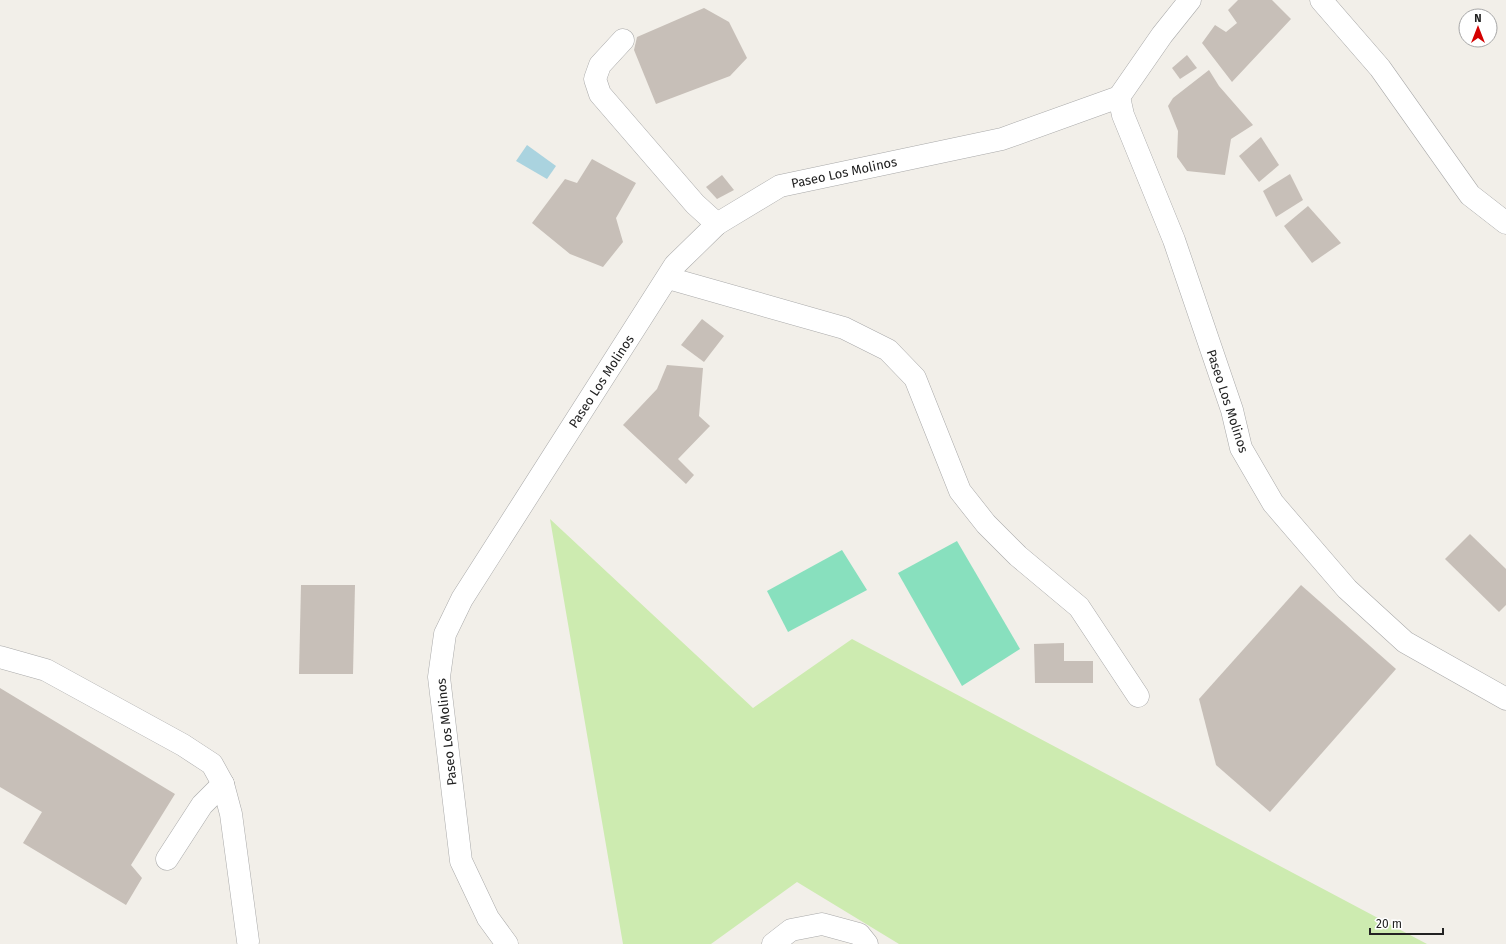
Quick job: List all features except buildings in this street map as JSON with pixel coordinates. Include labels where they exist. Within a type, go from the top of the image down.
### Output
[{"type":"street","points":[[1119,97],[1162,35],[1190,0]]},
{"type":"street","points":[[1321,0],[1380,68],[1470,195],[1506,223]]},
{"type":"street","points":[[623,40],[600,65],[596,79],[600,94],[695,204],[716,224]]},
{"type":"street","name":"Paseo Los Molinos","points":[[507,944],[488,918],[461,861],[439,677],[446,634],[462,599],[675,265],[716,224],[780,186],[1002,139],[1119,97],[1123,115],[1174,240],[1232,410],[1241,448],[1274,503],[1347,589],[1406,642],[1506,699]]},
{"type":"street","points":[[668,278],[844,328],[888,350],[916,378],[960,491],[986,524],[1002,540],[1079,607],[1138,696]]},
{"type":"street","points":[[0,657],[46,670],[183,745],[212,764],[223,784],[231,814],[248,941]]},
{"type":"street","points":[[167,859],[202,805],[223,784]]},
{"type":"street","points":[[773,944],[791,930],[822,924],[859,934],[867,944]]},
{"type":"green space","points":[[550,519],[753,708],[852,639],[1427,944],[899,944],[797,882],[711,944],[623,944]]},
{"type":"green space","points":[[957,541],[1020,649],[962,686],[898,573]]},
{"type":"green space","points":[[842,550],[867,590],[788,632],[767,591]]},
{"type":"water","points":[[527,145],[556,166],[547,179],[516,161]]}]
